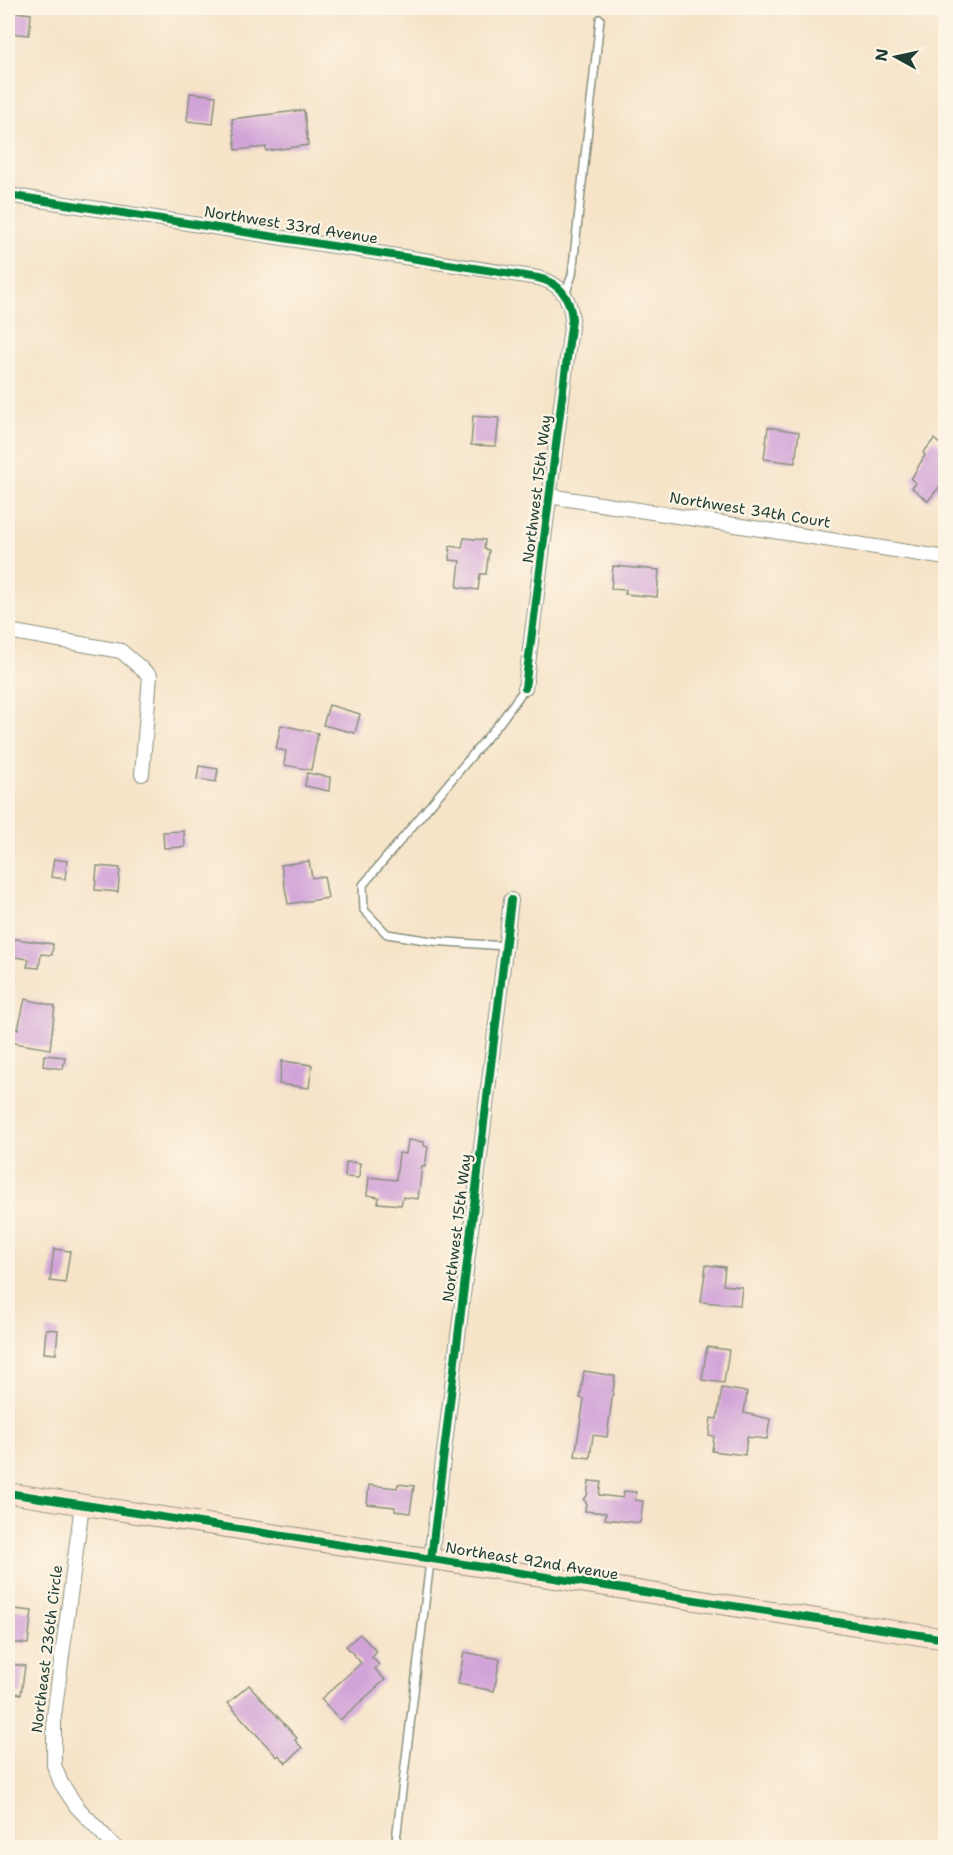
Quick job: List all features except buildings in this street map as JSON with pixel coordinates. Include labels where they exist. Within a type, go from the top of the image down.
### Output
[{"type":"street","name":"Northwest 33rd Avenue","points":[[8,195],[538,278],[554,283],[565,295]]},
{"type":"street","name":"Northwest 15th Way","points":[[525,688],[572,319],[565,295]]},
{"type":"street","name":"Northwest 34th Court","points":[[549,495],[945,558]]},
{"type":"street","points":[[8,631],[121,651],[150,676],[142,774]]},
{"type":"street","name":"Northwest 15th Way","points":[[430,1559],[510,900]]},
{"type":"street","name":"Northeast 92nd Avenue","points":[[8,1493],[945,1639]]},
{"type":"street","name":"Northeast 236th Circle","points":[[82,1505],[54,1716],[52,1744],[54,1765],[61,1783],[77,1807],[116,1848]]},
{"type":"lane","name":"Northwest 15th Way","points":[[565,295],[573,275],[600,19]]},
{"type":"lane","points":[[505,946],[432,941],[387,934],[364,910],[363,885],[486,739],[525,688]]},
{"type":"lane","points":[[395,1848],[430,1559]]},
{"type":"cycle path","points":[[8,195],[538,278],[558,287],[569,304],[572,319],[525,688]]},
{"type":"cycle path","points":[[431,1559],[511,900]]},
{"type":"cycle path","points":[[8,1493],[946,1639]]}]
